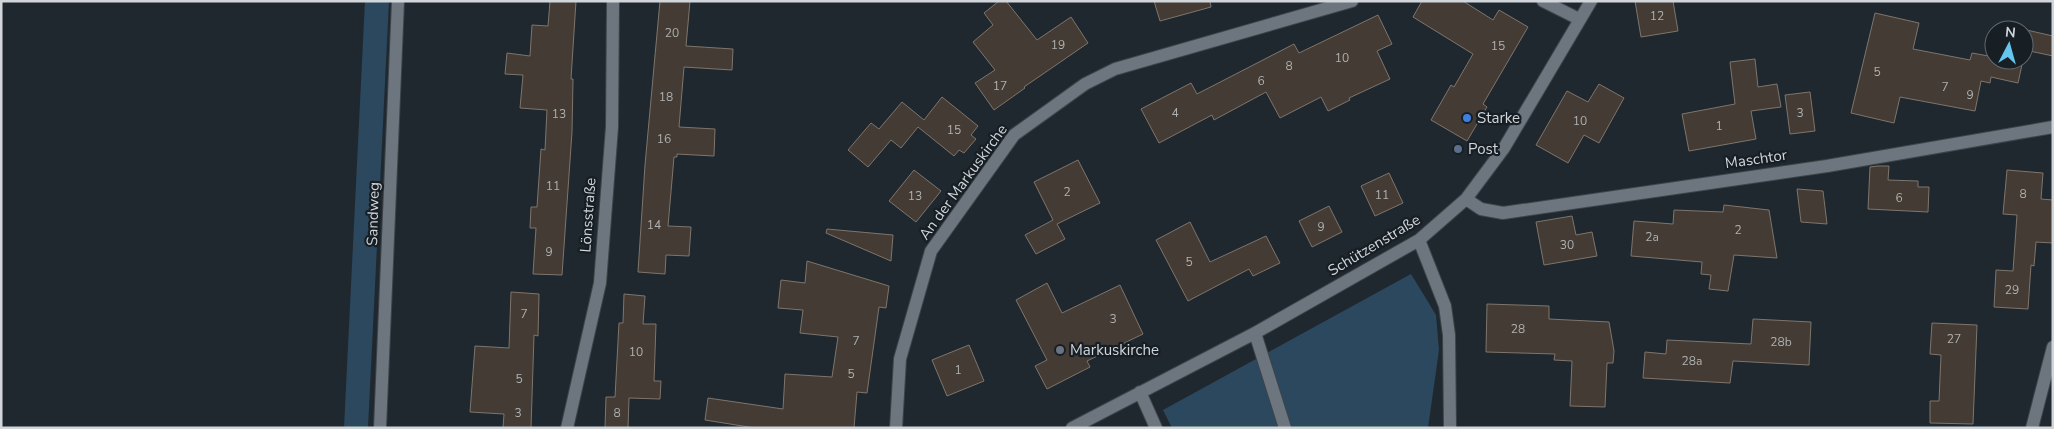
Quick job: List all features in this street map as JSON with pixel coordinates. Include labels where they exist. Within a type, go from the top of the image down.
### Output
[{"type":"street","name":"Sandweg","points":[[380,428],[398,1]]},
{"type":"street","name":"Lönsstraße","points":[[567,428],[600,283],[612,127],[613,1]]},
{"type":"street","name":"An der Markuskirche","points":[[896,428],[900,359],[931,252],[1014,135],[1084,84],[1115,69],[1352,1]]},
{"type":"street","points":[[1544,1],[1579,20]]},
{"type":"street","name":"Schützenstraße","points":[[1072,428],[1255,333],[1419,240],[1466,199],[1504,148],[1590,1]]},
{"type":"street","name":"Maschtor","points":[[1466,199],[1481,209],[1503,213],[1827,166],[2053,127]]},
{"type":"street","points":[[1419,240],[1445,306],[1449,335],[1450,428]]},
{"type":"street","points":[[1255,333],[1284,428]]},
{"type":"street","points":[[2032,428],[2053,347]]},
{"type":"street","points":[[1140,392],[1156,428]]},
{"type":"shaded area","points":[[365,1],[389,1],[368,428],[344,428]]},
{"type":"shaded area","points":[[1411,274],[1436,315],[1439,350],[1428,428],[1172,428],[1163,410]]},
{"type":"building","points":[[550,1],[576,1],[571,79],[573,79],[572,132],[562,275],[533,274],[536,228],[530,228],[531,207],[537,207],[541,149],[545,150],[547,110],[520,108],[523,75],[505,74],[507,53],[530,56],[532,25],[548,26]]},
{"type":"building","points":[[660,1],[690,1],[686,46],[733,49],[732,70],[684,67],[679,127],[715,129],[714,156],[677,154],[677,157],[674,157],[668,226],[691,227],[689,256],[666,255],[665,274],[638,272],[645,165]]},
{"type":"building","points":[[999,1],[1006,1],[1037,40],[1071,17],[1088,43],[994,110],[975,83],[995,70],[973,42],[993,25],[984,13]]},
{"type":"building","points":[[1154,1],[1210,1],[1211,7],[1160,21]]},
{"type":"building","points":[[1422,1],[1463,1],[1493,20],[1499,10],[1528,27],[1483,104],[1487,107],[1467,141],[1431,120],[1451,85],[1454,87],[1473,54],[1413,17]]},
{"type":"building","points":[[1635,1],[1673,1],[1678,31],[1641,37]]},
{"type":"building","points":[[1875,13],[1919,23],[1913,49],[1970,60],[1972,53],[1984,55],[1984,70],[2021,70],[2018,83],[1991,77],[1990,83],[1981,81],[1975,111],[1900,97],[1894,123],[1851,113]]},
{"type":"building","points":[[1378,15],[1392,44],[1377,51],[1390,79],[1349,98],[1350,100],[1328,111],[1321,97],[1280,118],[1266,92],[1214,120],[1212,115],[1159,143],[1141,109],[1191,83],[1197,94],[1294,44],[1299,53]]},
{"type":"building","points":[[2034,32],[2053,36],[2053,56],[2034,52]]},
{"type":"building","points":[[1755,59],[1758,87],[1777,84],[1781,107],[1751,111],[1756,139],[1689,151],[1682,114],[1735,104],[1730,62]]},
{"type":"building","points":[[1599,84],[1624,98],[1599,143],[1584,135],[1568,163],[1536,145],[1567,91],[1588,102]]},
{"type":"building","points":[[1810,92],[1815,131],[1790,134],[1785,95]]},
{"type":"building","points":[[942,97],[978,126],[971,135],[976,139],[964,153],[959,150],[954,156],[918,127],[901,148],[891,140],[868,167],[848,150],[871,123],[879,129],[902,102],[924,120]]},
{"type":"building","points":[[1078,160],[1100,203],[1057,224],[1065,239],[1036,254],[1025,235],[1053,220],[1034,182]]},
{"type":"building","points":[[1889,166],[1888,180],[1918,181],[1918,187],[1929,187],[1928,212],[1868,209],[1870,167]]},
{"type":"building","points":[[914,170],[941,191],[916,222],[889,201]]},
{"type":"building","points":[[2007,170],[2043,173],[2041,199],[2053,200],[2053,243],[2036,242],[2034,266],[2031,265],[2028,309],[1994,307],[1996,270],[2013,271],[2017,215],[2003,214]]},
{"type":"building","points":[[1389,173],[1403,203],[1375,216],[1361,186]]},
{"type":"building","points":[[1797,189],[1823,191],[1827,224],[1801,222]]},
{"type":"building","points":[[1724,205],[1769,210],[1777,258],[1734,255],[1728,291],[1709,289],[1711,275],[1701,274],[1702,262],[1631,256],[1634,221],[1673,224],[1674,210],[1723,212]]},
{"type":"building","points":[[1329,206],[1342,232],[1312,247],[1299,221]]},
{"type":"building","points":[[1572,216],[1576,235],[1592,232],[1597,256],[1544,265],[1536,222]]},
{"type":"building","points":[[1190,222],[1210,262],[1266,236],[1280,263],[1253,276],[1249,269],[1188,301],[1156,240]]},
{"type":"building","points":[[827,229],[893,235],[891,261],[826,233]]},
{"type":"building","points":[[807,261],[889,286],[886,308],[879,307],[867,393],[857,392],[854,428],[755,428],[705,420],[708,398],[783,409],[785,374],[832,377],[838,337],[800,333],[803,310],[778,308],[781,280],[805,283]]},
{"type":"building","points":[[1047,283],[1062,313],[1120,285],[1143,334],[1087,361],[1090,367],[1047,389],[1035,366],[1047,360],[1016,300]]},
{"type":"building","points":[[511,292],[539,294],[538,336],[534,335],[531,428],[503,428],[504,414],[470,412],[475,346],[509,348]]},
{"type":"building","points":[[624,294],[645,296],[643,324],[656,324],[654,381],[661,381],[660,399],[629,398],[628,428],[605,428],[606,397],[615,397],[619,323],[623,323]]},
{"type":"building","points":[[1487,304],[1549,306],[1549,319],[1609,322],[1614,351],[1613,363],[1607,363],[1605,407],[1570,406],[1572,361],[1554,360],[1555,354],[1486,352]]},
{"type":"building","points":[[1753,319],[1811,322],[1809,365],[1733,361],[1730,383],[1643,378],[1645,352],[1666,354],[1667,340],[1751,344]]},
{"type":"building","points":[[1932,323],[1977,325],[1973,424],[1930,423],[1930,401],[1939,401],[1941,355],[1930,354]]},
{"type":"building","points":[[969,345],[984,381],[947,396],[932,360]]},
{"type":"place","name":"Starke","points":[[1467,118]]},
{"type":"place","name":"Post","points":[[1458,149]]},
{"type":"place","name":"Markuskirche","points":[[1060,350]]}]
